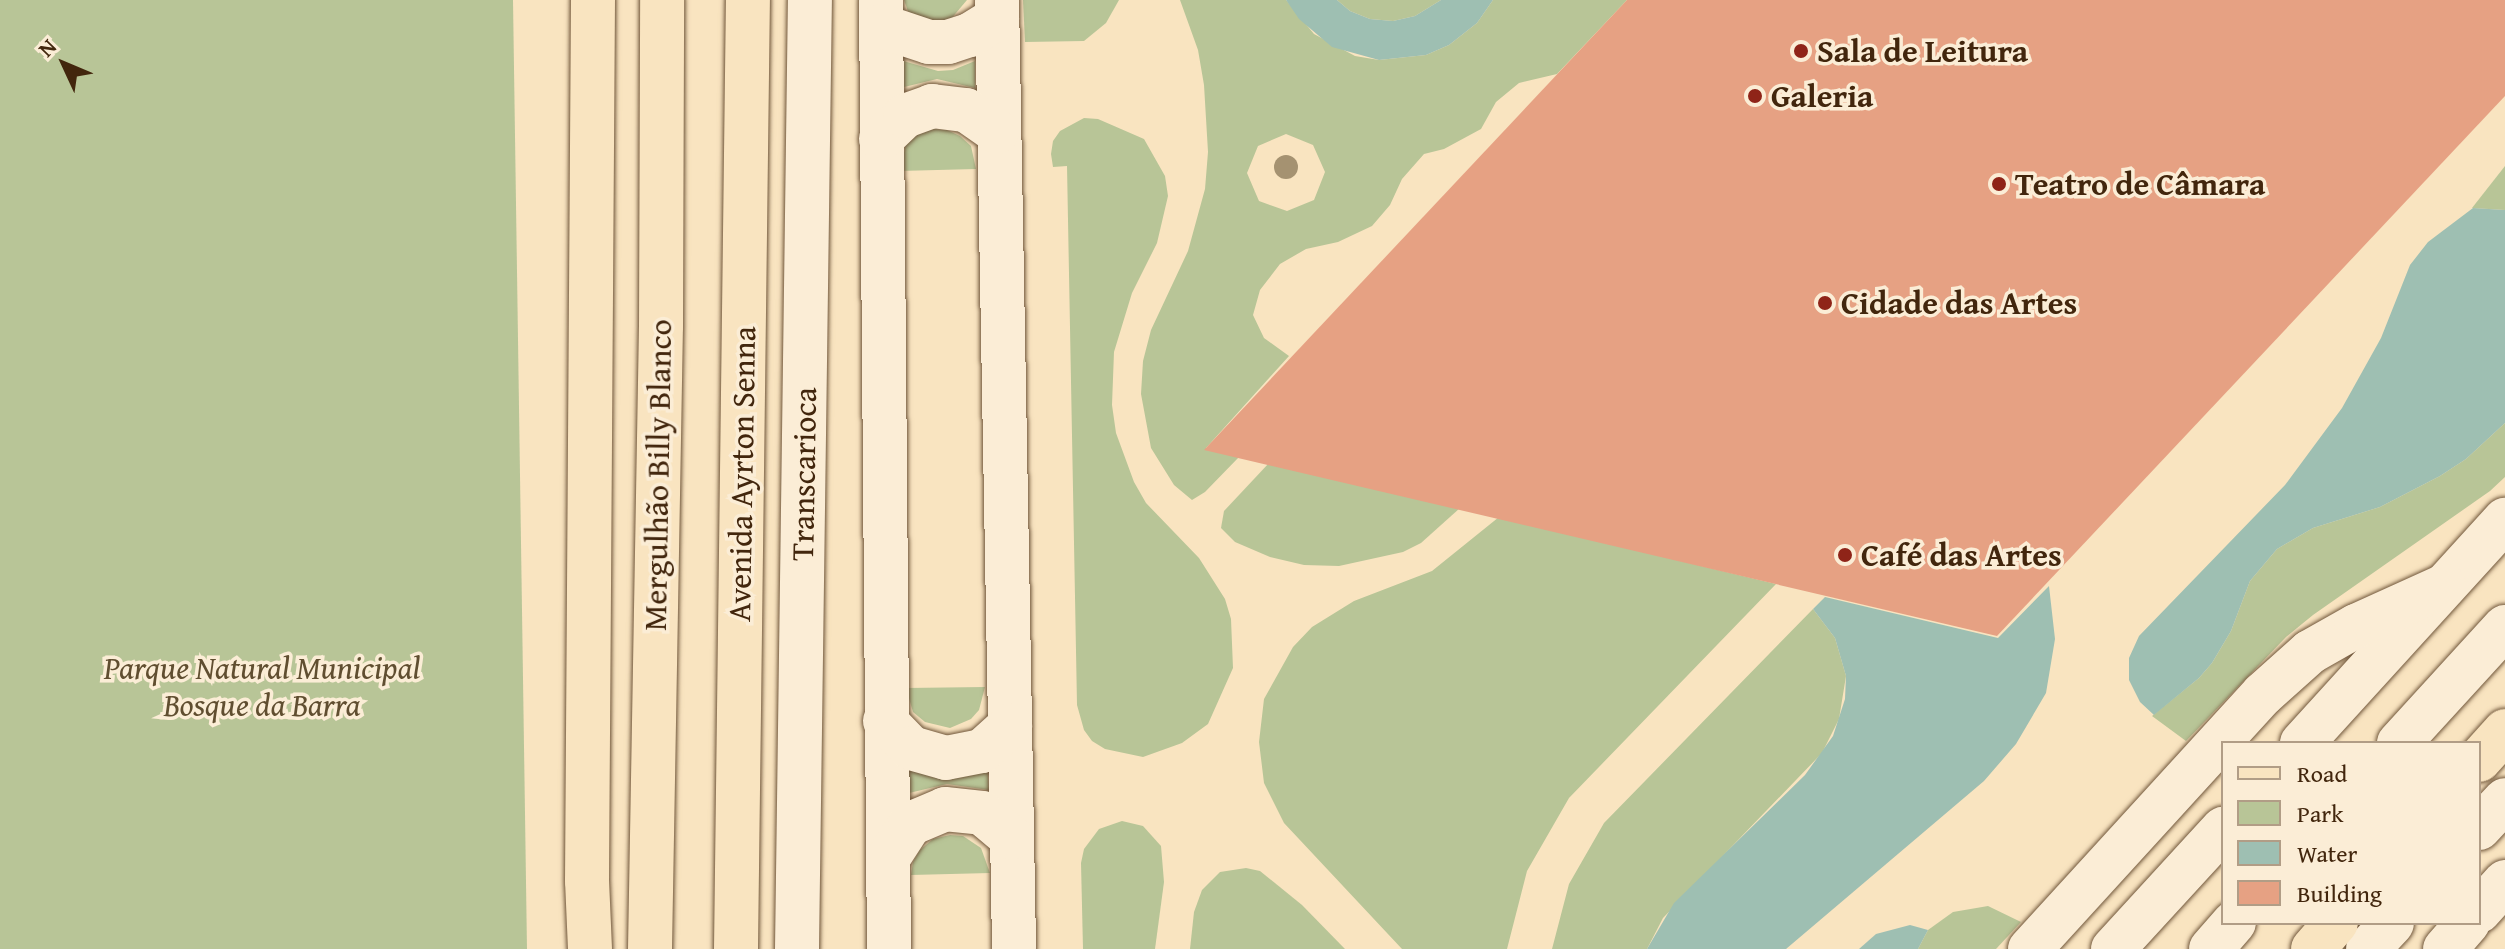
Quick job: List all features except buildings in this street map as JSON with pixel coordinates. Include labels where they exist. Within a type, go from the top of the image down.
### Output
[{"type":"main road","points":[[590,949],[587,881],[593,0]]},
{"type":"main road","name":"Mergulhão Billy Blanco","points":[[650,949],[661,326],[662,0]]},
{"type":"main road","name":"Avenida Ayrton Senna","points":[[736,949],[748,0]]},
{"type":"main road","points":[[2481,758],[2505,731]]},
{"type":"main road","points":[[2313,949],[2334,925]]},
{"type":"lane","name":"Transcarioca","points":[[797,949],[810,0]]},
{"type":"lane","points":[[881,13],[929,42],[948,42],[970,35],[997,9]]},
{"type":"lane","points":[[997,9],[1014,949]]},
{"type":"lane","points":[[881,13],[889,949]]},
{"type":"lane","points":[[881,139],[905,116],[932,106],[966,110],[997,132]]},
{"type":"lane","points":[[2304,741],[2505,520]]},
{"type":"lane","points":[[2030,949],[2263,694],[2310,652],[2356,626],[2444,586]]},
{"type":"lane","points":[[2401,741],[2505,627]]},
{"type":"lane","points":[[885,721],[911,748],[946,758],[982,751],[1010,726]]},
{"type":"lane","points":[[2481,826],[2505,800]]},
{"type":"lane","points":[[890,855],[910,824],[945,809],[982,813],[1011,837]]},
{"type":"lane","points":[[2113,949],[2221,831]]},
{"type":"lane","points":[[2481,909],[2505,882]]},
{"type":"lane","points":[[2211,949],[2232,925]]},
{"type":"lane","points":[[2368,949],[2390,925]]},
{"type":"lane","points":[[2445,949],[2466,925]]},
{"type":"green space","name":"Parque Natural Municipal Bosque da Barra","points":[[0,0],[513,0],[527,949],[0,949]]},
{"type":"green space","points":[[904,0],[967,0],[945,26],[911,20]]},
{"type":"green space","points":[[1023,0],[1119,0],[1106,23],[1084,41],[1025,42]]},
{"type":"green space","points":[[1180,0],[1286,0],[1314,34],[1355,56],[1379,60],[1426,55],[1449,45],[1477,23],[1493,0],[1627,0],[1557,74],[1519,83],[1496,102],[1481,129],[1444,149],[1424,154],[1402,179],[1390,205],[1372,226],[1338,242],[1306,249],[1280,264],[1260,290],[1253,315],[1264,338],[1289,356],[1206,448],[1239,457],[1205,492],[1192,500],[1174,485],[1151,448],[1141,394],[1143,361],[1151,330],[1188,251],[1205,189],[1208,152],[1204,85],[1198,50]],"holes":[[[1286,134],[1313,145],[1325,172],[1314,200],[1287,211],[1259,201],[1247,173],[1258,146]]]},
{"type":"green space","points":[[1337,0],[1441,0],[1415,16],[1393,21],[1370,19],[1350,11]]},
{"type":"green space","points":[[900,60],[938,71],[953,70],[975,61],[975,88],[937,79],[900,88]]},
{"type":"green space","points":[[1084,118],[1098,119],[1144,139],[1165,176],[1168,196],[1157,243],[1132,293],[1114,352],[1112,405],[1116,433],[1134,482],[1146,503],[1199,558],[1225,599],[1231,619],[1233,668],[1208,724],[1182,743],[1143,757],[1105,749],[1092,741],[1084,730],[1077,705],[1067,166],[1053,167],[1051,154],[1053,141],[1060,131]]},
{"type":"green space","points":[[933,129],[947,130],[971,146],[976,169],[899,171],[906,145],[918,134]]},
{"type":"green space","points":[[2505,166],[2505,210],[2472,208]]},
{"type":"green space","points":[[2505,423],[2505,477],[2490,491],[2286,637],[2186,741],[2152,716],[2199,678],[2212,663],[2231,631],[2250,581],[2277,549],[2313,528],[2380,507],[2440,476],[2466,459]]},
{"type":"green space","points":[[1269,463],[1460,508],[1421,543],[1403,552],[1339,566],[1304,565],[1270,557],[1235,542],[1221,528],[1224,511]]},
{"type":"green space","points":[[1499,517],[1776,584],[1569,798],[1527,871],[1507,949],[1402,949],[1284,823],[1264,783],[1259,742],[1264,699],[1293,647],[1312,627],[1354,601],[1432,571]]},
{"type":"green space","points":[[1813,609],[1835,638],[1846,676],[1839,719],[1822,753],[1663,918],[1647,949],[1552,949],[1569,884],[1604,823]]},
{"type":"green space","points":[[985,687],[979,710],[971,719],[950,728],[925,722],[913,712],[906,688]]},
{"type":"green space","points":[[987,765],[989,790],[947,784],[909,793],[908,769]]},
{"type":"green space","points":[[1122,821],[1143,826],[1161,846],[1164,882],[1155,949],[1083,949],[1081,863],[1084,849],[1099,829]]},
{"type":"green space","points":[[963,836],[981,848],[990,873],[911,875],[913,862],[920,850],[933,839]]},
{"type":"green space","points":[[1246,868],[1260,871],[1302,905],[1345,949],[1190,949],[1194,912],[1202,890],[1220,872]]},
{"type":"green space","points":[[1988,906],[2021,922],[1996,949],[1918,949],[1928,930],[1953,912]]},
{"type":"water","points":[[1286,0],[1337,0],[1350,11],[1370,19],[1393,21],[1415,16],[1441,0],[1493,0],[1477,23],[1449,45],[1426,55],[1379,60],[1332,47],[1299,19]]},
{"type":"water","points":[[2473,208],[2505,210],[2505,423],[2466,459],[2440,476],[2380,507],[2313,528],[2277,549],[2250,581],[2231,631],[2212,663],[2199,678],[2154,715],[2140,702],[2129,680],[2129,658],[2139,636],[2285,485],[2342,408],[2381,338],[2410,265],[2428,242]]},
{"type":"water","points":[[2049,586],[2055,639],[2046,693],[2016,744],[1984,781],[1786,949],[1647,949],[1674,903],[1805,775],[1833,736],[1845,699],[1846,676],[1835,638],[1813,609],[1825,597],[1998,638]]},
{"type":"water","points":[[1910,925],[1928,930],[1918,949],[1859,949],[1876,934]]},
{"type":"place","name":"Sala de Leitura","points":[[1801,51]]},
{"type":"place","name":"Galeria","points":[[1755,96]]},
{"type":"place","name":"Teatro de Câmara","points":[[1999,184]]},
{"type":"place","name":"Cidade das Artes","points":[[1825,303]]},
{"type":"place","name":"Café das Artes","points":[[1845,555]]}]
